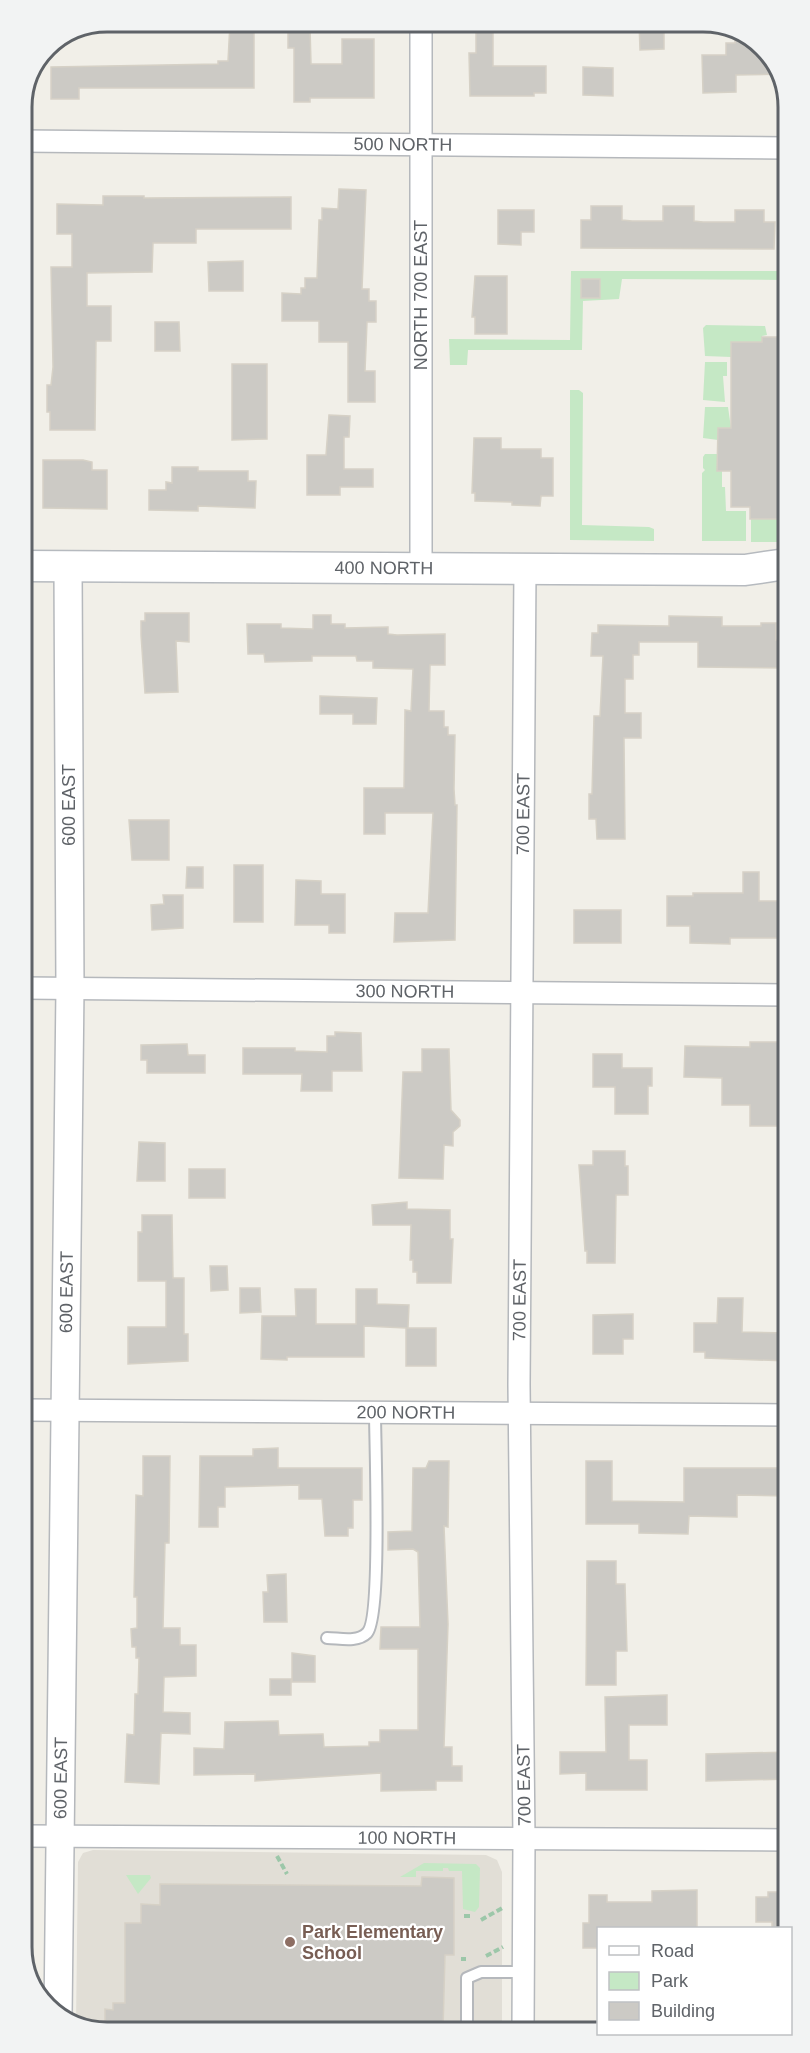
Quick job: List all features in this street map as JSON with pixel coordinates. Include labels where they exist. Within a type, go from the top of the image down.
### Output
[{"type":"main road","points":[[745,570],[778,565]]},
{"type":"main road","name":"400 NORTH","points":[[32,566],[745,570]]},
{"type":"main road","points":[[745,570],[778,580]]},
{"type":"street","name":"NORTH 700 EAST","points":[[421,569],[422,32]]},
{"type":"street","name":"500 NORTH","points":[[32,141],[778,148]]},
{"type":"street","name":"600 EAST","points":[[58,2004],[70,988],[68,567]]},
{"type":"street","name":"700 EAST","points":[[522,2022],[524,1839],[519,1414],[520,991],[525,570]]},
{"type":"street","name":"300 NORTH","points":[[32,988],[778,995]]},
{"type":"street","name":"200 NORTH","points":[[32,1410],[778,1415]]},
{"type":"street","name":"100 NORTH","points":[[32,1836],[778,1840]]},
{"type":"lane","points":[[327,1638],[358,1639],[368,1632],[373,1618],[376,1549],[375,1413]]},
{"type":"lane","points":[[467,2022],[467,1978],[481,1972],[523,1972]]},
{"type":"path","points":[[275,1852],[287,1874]]},
{"type":"path","points":[[464,1916],[471,1916]]},
{"type":"shaded area","name":"Park Elementary School","points":[[93,1850],[486,1855],[497,1860],[502,1872],[502,2022],[101,2021],[78,2016],[76,2015],[78,1862],[83,1853]]},
{"type":"green space","points":[[571,271],[778,271],[778,280],[622,279],[619,299],[583,301],[582,350],[468,350],[467,365],[450,365],[449,339],[570,340]]},
{"type":"green space","points":[[706,325],[765,326],[767,335],[762,336],[762,342],[731,342],[731,357],[705,356],[703,328]]},
{"type":"green space","points":[[705,362],[727,362],[727,376],[723,376],[725,402],[703,400]]},
{"type":"green space","points":[[570,390],[579,390],[583,393],[582,525],[649,527],[654,529],[654,541],[570,540]]},
{"type":"green space","points":[[705,407],[728,407],[731,428],[718,428],[718,440],[703,438]]},
{"type":"green space","points":[[705,454],[718,454],[722,471],[722,487],[725,487],[726,511],[746,511],[746,541],[702,541],[702,473],[705,470],[703,457]]},
{"type":"green space","points":[[751,519],[778,519],[778,542],[751,542]]},
{"type":"green space","points":[[424,1863],[476,1864],[480,1868],[479,1907],[475,1912],[463,1909],[462,1871],[449,1871],[448,1868],[443,1868],[443,1871],[416,1871],[416,1877],[400,1877]]},
{"type":"green space","points":[[126,1875],[150,1875],[151,1878],[138,1894]]},
{"type":"building","points":[[230,32],[254,32],[254,88],[79,88],[79,99],[51,99],[51,67],[218,64],[218,61],[228,61]]},
{"type":"building","points":[[288,32],[310,32],[311,64],[342,64],[342,39],[374,39],[374,98],[310,98],[310,102],[294,102],[294,48],[288,48]]},
{"type":"building","points":[[476,32],[493,32],[493,66],[546,66],[546,93],[534,93],[534,96],[470,96],[469,53],[476,53]]},
{"type":"building","points":[[639,32],[664,32],[664,49],[640,50]]},
{"type":"building","points":[[736,39],[757,53],[772,74],[736,75],[736,92],[703,93],[702,55],[726,55],[726,43],[735,43]]},
{"type":"building","points":[[583,67],[613,68],[613,96],[583,95]]},
{"type":"building","points":[[339,189],[366,190],[362,289],[369,289],[369,301],[376,301],[376,322],[367,322],[365,371],[375,371],[375,402],[348,402],[348,342],[319,342],[319,321],[282,321],[282,293],[301,294],[301,288],[305,288],[305,278],[317,278],[319,220],[322,220],[322,208],[338,209]]},
{"type":"building","points":[[103,196],[291,197],[291,229],[196,229],[196,243],[153,243],[152,272],[87,273],[87,306],[111,306],[111,341],[96,341],[95,430],[50,430],[47,385],[51,385],[53,367],[51,267],[72,267],[72,234],[57,234],[57,204],[103,205]]},
{"type":"building","points":[[591,206],[622,206],[622,220],[632,221],[663,221],[663,206],[694,206],[694,221],[703,222],[735,222],[735,210],[764,210],[764,222],[775,222],[774,249],[581,248],[581,220],[591,220]]},
{"type":"building","points":[[498,210],[534,210],[534,232],[521,232],[521,245],[498,244]]},
{"type":"building","points":[[243,261],[243,291],[209,291],[208,262]]},
{"type":"building","points":[[475,276],[507,276],[507,334],[475,334],[475,317],[472,317]]},
{"type":"building","points":[[581,279],[600,279],[600,298],[581,298]]},
{"type":"building","points":[[155,322],[179,322],[180,351],[155,351]]},
{"type":"building","points":[[762,337],[778,337],[778,519],[750,519],[750,507],[731,507],[731,471],[717,471],[718,428],[731,428],[731,342],[762,342]]},
{"type":"building","points":[[232,364],[267,364],[267,439],[232,440]]},
{"type":"building","points":[[329,415],[350,416],[349,437],[344,437],[344,469],[373,469],[373,487],[340,487],[340,495],[307,495],[307,455],[326,455]]},
{"type":"building","points":[[474,438],[501,438],[501,449],[541,449],[541,458],[553,458],[553,496],[541,496],[540,506],[512,505],[512,502],[475,501],[475,493],[472,493]]},
{"type":"building","points":[[43,460],[83,460],[92,462],[92,470],[107,470],[107,509],[43,508]]},
{"type":"building","points":[[172,467],[198,467],[198,471],[248,471],[248,481],[256,481],[255,508],[198,506],[198,511],[149,510],[149,490],[166,490],[166,482],[172,483]]},
{"type":"building","points":[[145,613],[189,613],[189,642],[176,641],[178,692],[145,693],[141,621],[145,621]]},
{"type":"building","points":[[313,615],[331,615],[331,624],[345,624],[345,628],[388,627],[388,634],[397,635],[445,634],[445,665],[430,665],[429,711],[444,711],[444,727],[448,727],[448,735],[455,735],[454,789],[455,805],[457,805],[455,940],[394,942],[395,913],[428,913],[433,813],[385,813],[385,834],[364,834],[364,788],[404,788],[405,710],[411,711],[413,669],[373,668],[373,661],[357,661],[356,656],[312,656],[312,661],[265,662],[264,654],[248,654],[247,624],[281,624],[281,628],[313,629]]},
{"type":"building","points":[[669,616],[722,617],[722,626],[761,626],[761,623],[776,623],[778,668],[698,667],[698,642],[639,642],[639,655],[633,655],[633,679],[625,679],[625,713],[641,713],[641,738],[624,738],[625,839],[597,839],[596,819],[589,819],[589,794],[592,794],[594,716],[600,716],[603,656],[591,656],[592,633],[598,633],[598,625],[669,626]]},
{"type":"building","points":[[320,696],[377,698],[376,724],[353,724],[353,714],[320,714]]},
{"type":"building","points":[[129,820],[169,820],[169,860],[132,860]]},
{"type":"building","points":[[234,865],[263,865],[263,922],[234,922]]},
{"type":"building","points":[[187,867],[203,867],[203,888],[186,888]]},
{"type":"building","points":[[743,872],[759,872],[759,901],[778,901],[778,938],[730,938],[730,944],[690,943],[690,926],[667,926],[667,896],[693,896],[693,893],[743,893]]},
{"type":"building","points":[[296,880],[321,881],[321,894],[345,894],[345,933],[329,933],[329,925],[295,925]]},
{"type":"building","points":[[163,895],[183,895],[183,928],[152,930],[151,905],[164,904]]},
{"type":"building","points":[[574,910],[621,910],[621,943],[574,943]]},
{"type":"building","points":[[335,1032],[361,1033],[362,1071],[332,1071],[332,1091],[301,1091],[302,1074],[243,1074],[243,1048],[295,1048],[295,1051],[327,1052],[327,1036],[335,1036]]},
{"type":"building","points":[[750,1042],[778,1042],[778,1126],[750,1126],[750,1105],[722,1105],[722,1078],[684,1077],[685,1046],[750,1047]]},
{"type":"building","points":[[187,1044],[188,1055],[205,1055],[205,1073],[147,1073],[147,1060],[141,1060],[141,1045]]},
{"type":"building","points":[[422,1049],[449,1049],[451,1110],[460,1120],[460,1126],[453,1132],[453,1146],[444,1145],[443,1179],[399,1178],[403,1072],[422,1072]]},
{"type":"building","points":[[593,1054],[622,1054],[622,1068],[652,1068],[652,1086],[648,1086],[648,1114],[615,1114],[615,1087],[593,1087]]},
{"type":"building","points":[[139,1142],[165,1143],[165,1181],[137,1181]]},
{"type":"building","points":[[593,1151],[625,1151],[625,1166],[628,1166],[628,1195],[616,1195],[615,1263],[587,1263],[579,1165],[593,1165]]},
{"type":"building","points":[[189,1169],[225,1169],[225,1198],[189,1198]]},
{"type":"building","points":[[407,1202],[407,1209],[450,1210],[450,1239],[453,1239],[451,1283],[417,1283],[417,1272],[413,1272],[413,1260],[410,1260],[411,1225],[373,1225],[372,1205]]},
{"type":"building","points":[[142,1215],[172,1215],[173,1278],[184,1278],[184,1334],[188,1334],[188,1361],[128,1364],[128,1327],[166,1327],[166,1281],[138,1281],[138,1232],[142,1232]]},
{"type":"building","points":[[210,1266],[227,1266],[228,1290],[211,1291]]},
{"type":"building","points":[[240,1288],[260,1288],[261,1312],[240,1313]]},
{"type":"building","points":[[295,1289],[316,1289],[316,1324],[356,1324],[356,1289],[377,1289],[377,1304],[409,1305],[408,1328],[436,1328],[436,1366],[406,1366],[406,1328],[364,1326],[364,1357],[261,1359],[262,1316],[296,1316]]},
{"type":"building","points":[[718,1298],[743,1298],[742,1332],[778,1333],[778,1361],[705,1358],[705,1352],[694,1352],[694,1323],[717,1323]]},
{"type":"building","points":[[633,1314],[633,1339],[623,1339],[623,1354],[593,1354],[593,1315]]},
{"type":"building","points":[[278,1448],[278,1468],[362,1468],[362,1500],[353,1500],[353,1528],[348,1528],[348,1536],[325,1536],[322,1499],[299,1499],[299,1485],[225,1487],[225,1507],[218,1507],[218,1527],[199,1527],[200,1456],[253,1456],[253,1449]]},
{"type":"building","points":[[143,1456],[170,1456],[169,1543],[165,1543],[163,1628],[180,1628],[180,1645],[196,1645],[196,1676],[164,1677],[163,1712],[190,1713],[190,1734],[161,1733],[159,1784],[125,1782],[127,1734],[134,1735],[135,1694],[138,1694],[139,1658],[136,1658],[136,1647],[132,1647],[131,1629],[137,1628],[137,1597],[134,1597],[136,1495],[143,1496]]},
{"type":"building","points":[[429,1461],[449,1461],[448,1527],[444,1526],[448,1624],[444,1747],[452,1747],[452,1766],[462,1766],[462,1781],[436,1781],[436,1790],[381,1791],[381,1773],[255,1781],[255,1774],[194,1775],[194,1748],[224,1749],[225,1722],[278,1721],[279,1735],[323,1734],[324,1747],[369,1746],[369,1742],[380,1742],[380,1730],[418,1730],[418,1649],[380,1649],[381,1627],[420,1627],[418,1552],[413,1549],[388,1550],[388,1532],[412,1531],[413,1468],[426,1468]]},
{"type":"building","points":[[586,1461],[612,1461],[612,1501],[684,1502],[684,1468],[778,1468],[778,1496],[737,1495],[737,1517],[689,1516],[688,1534],[639,1533],[639,1524],[586,1524]]},
{"type":"building","points":[[587,1561],[616,1561],[616,1584],[625,1584],[627,1651],[616,1651],[616,1685],[586,1685]]},
{"type":"building","points":[[286,1574],[287,1622],[264,1622],[263,1592],[268,1592],[267,1575]]},
{"type":"building","points":[[292,1653],[315,1656],[315,1682],[292,1682]]},
{"type":"building","points":[[270,1679],[291,1679],[291,1695],[270,1695]]},
{"type":"building","points":[[667,1695],[667,1725],[629,1725],[629,1760],[647,1760],[647,1790],[586,1790],[586,1773],[560,1774],[560,1752],[606,1752],[605,1697]]},
{"type":"building","points":[[778,1752],[778,1779],[706,1781],[706,1754]]},
{"type":"building","points":[[422,1877],[454,1878],[454,1955],[445,1955],[443,2022],[105,2021],[105,2009],[113,2010],[113,2003],[125,2003],[125,1923],[141,1923],[141,1904],[160,1905],[160,1884],[421,1886]]},
{"type":"building","points":[[697,1890],[697,1927],[597,1927],[597,1948],[583,1948],[583,1923],[589,1923],[589,1895],[607,1895],[607,1902],[652,1902],[652,1891]]},
{"type":"building","points":[[768,1892],[778,1892],[778,1927],[772,1927],[772,1922],[756,1922],[756,1897],[768,1897]]},
{"type":"place","name":"Park Elementary School","points":[[290,1942]]}]
